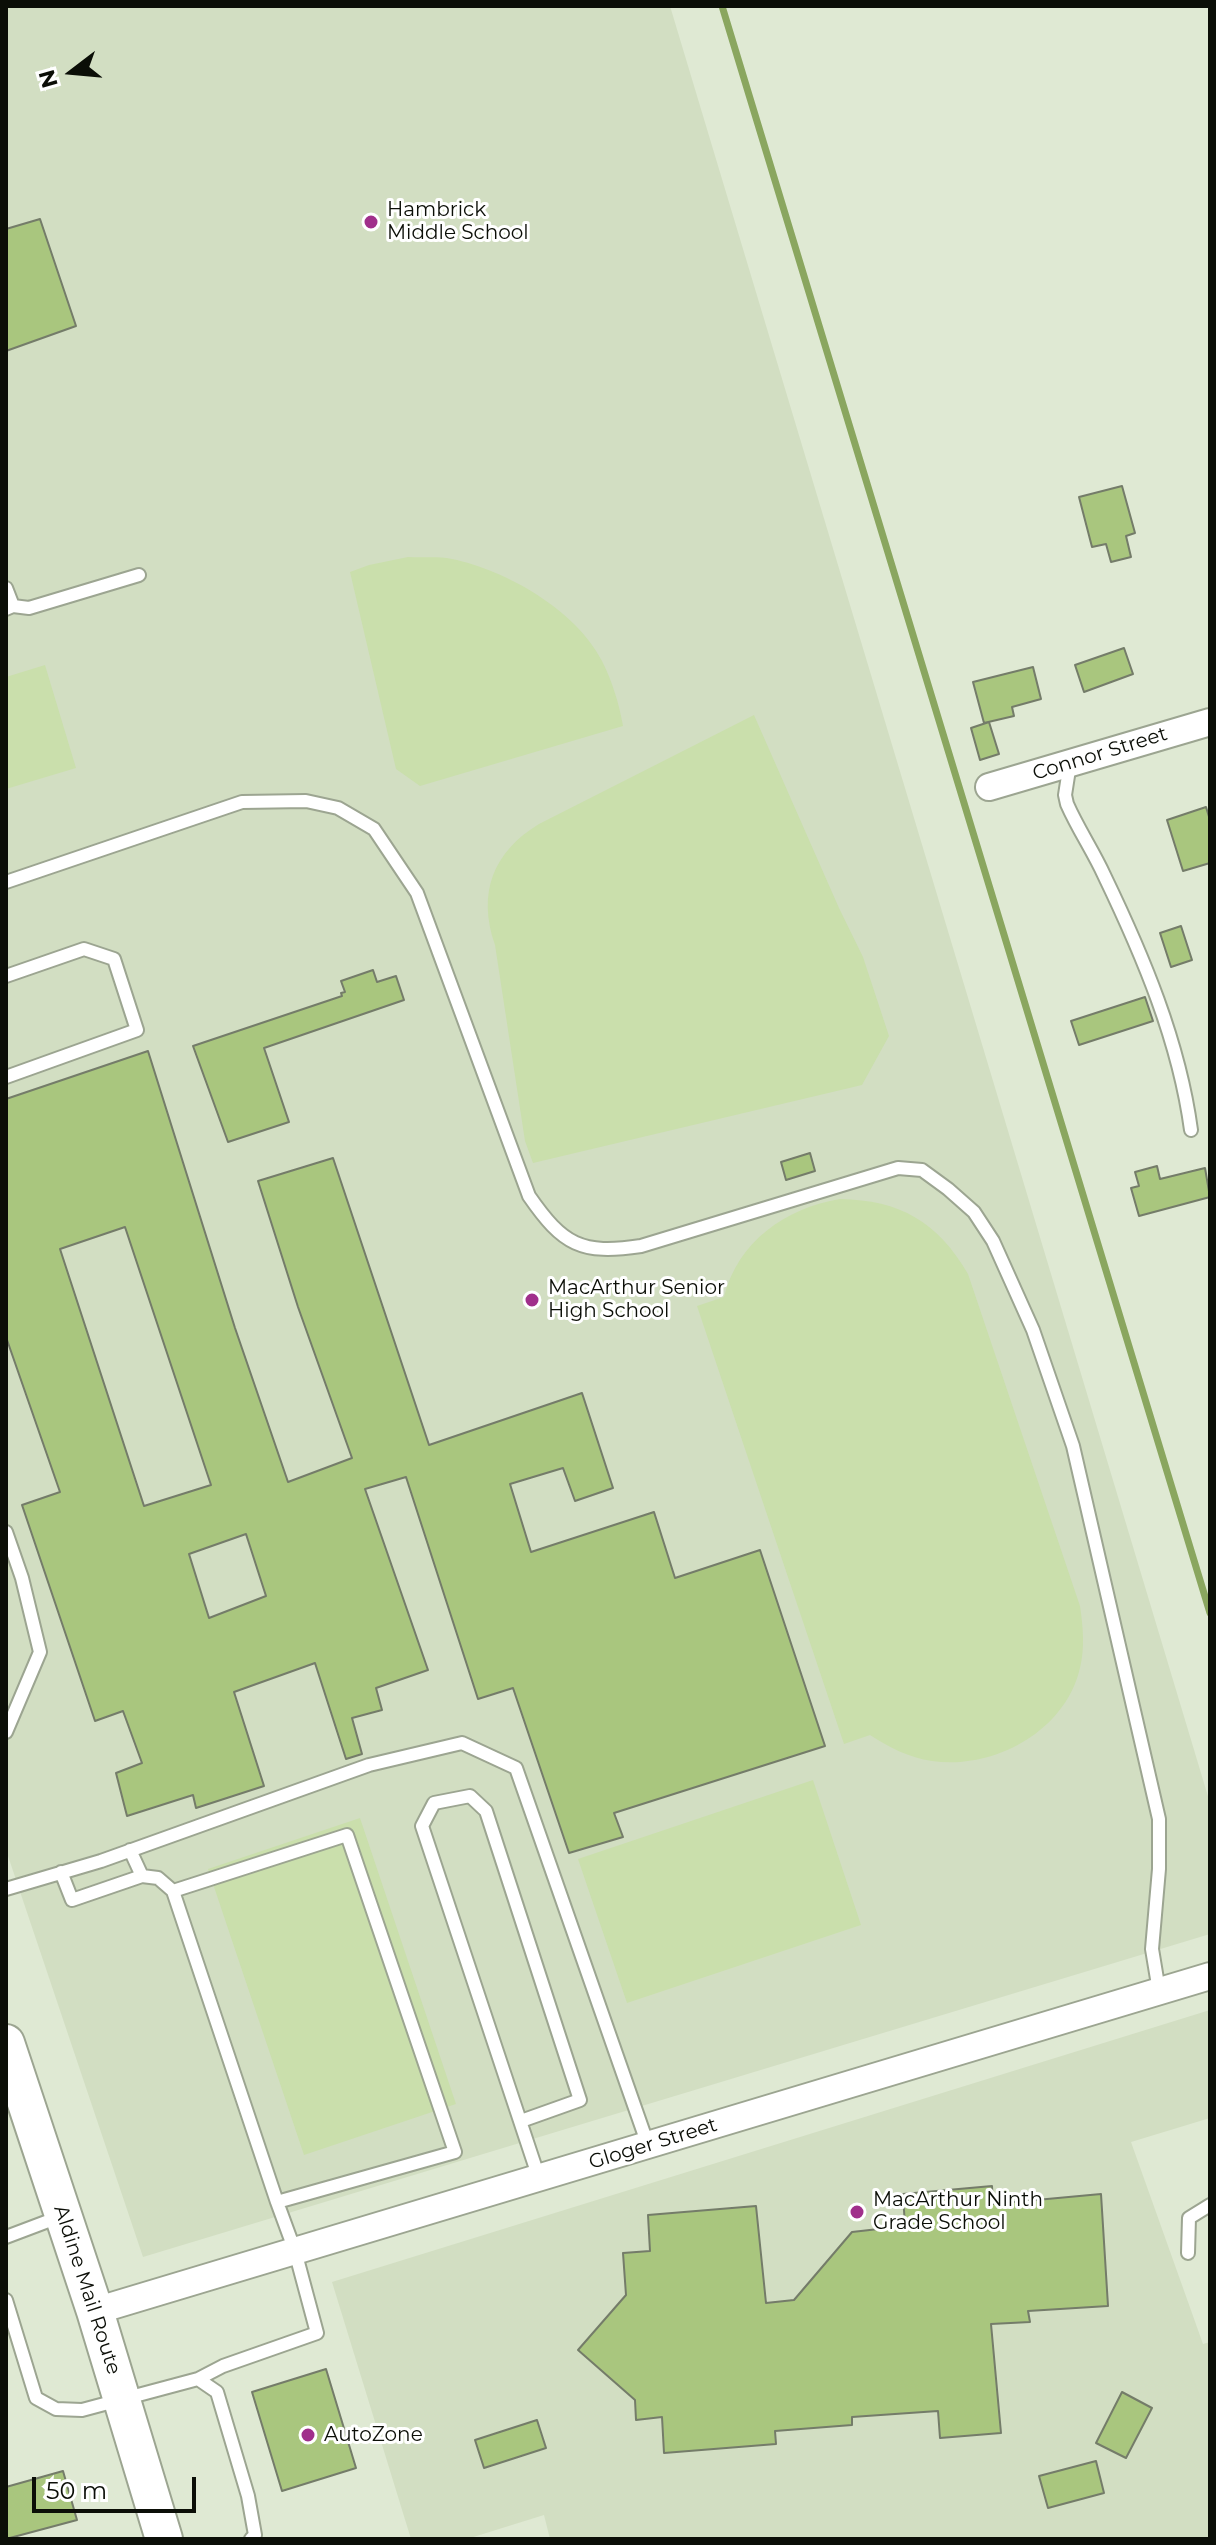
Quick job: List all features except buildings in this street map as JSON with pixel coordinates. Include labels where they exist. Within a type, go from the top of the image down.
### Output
[{"type":"main road","name":"Aldine Mail Route","points":[[6,2043],[95,2311],[164,2539]]},
{"type":"street","name":"Connor Street","points":[[989,787],[1210,722]]},
{"type":"street","name":"Gloger Street","points":[[95,2311],[1210,1976]]},
{"type":"lane","points":[[6,588],[10,608],[29,608],[139,575]]},
{"type":"lane","points":[[1070,763],[1065,795],[1067,804],[1114,896],[1171,1038],[1185,1088],[1191,1130]]},
{"type":"lane","points":[[6,882],[242,802],[306,801],[338,808],[374,829],[417,893],[529,1196],[546,1221],[566,1239],[584,1247],[610,1251],[641,1246],[898,1168],[922,1170],[974,1212],[993,1241],[1033,1330],[1073,1446],[1107,1588],[1159,1819],[1159,1869],[1152,1949],[1159,1992]]},
{"type":"lane","points":[[6,976],[84,949],[114,959],[137,1030],[7,1073]]},
{"type":"lane","points":[[6,1532],[22,1578],[40,1652],[6,1732]]},
{"type":"lane","points":[[6,1889],[130,1850],[369,1765],[462,1743],[516,1768],[648,2145]]},
{"type":"lane","points":[[521,2121],[580,2100],[486,1811],[470,1796],[434,1803],[422,1826],[539,2178]]},
{"type":"lane","points":[[173,1891],[347,1835],[455,2152],[277,2202]]},
{"type":"lane","points":[[130,1850],[142,1876]]},
{"type":"lane","points":[[6,2300],[36,2398],[56,2409],[82,2410],[198,2379],[223,2366],[317,2333],[295,2251],[173,1891],[158,1878],[142,1876],[72,1900],[61,1872]]},
{"type":"lane","points":[[1188,2253],[1189,2218],[1210,2205]]},
{"type":"lane","points":[[6,2237],[63,2215]]},
{"type":"lane","points":[[198,2379],[217,2392],[248,2496],[255,2535],[251,2539]]},
{"type":"shaded area","name":"MacArthur Senior High School","points":[[6,6],[670,6],[1210,1803],[1210,1934],[143,2257],[6,1850]]},
{"type":"shaded area","name":"MacArthur Ninth Grade School","points":[[1210,2010],[1210,2118],[1131,2142],[1203,2344],[1210,2342],[1210,2539],[550,2539],[544,2515],[467,2539],[411,2539],[332,2282]]},
{"type":"green space","points":[[408,557],[447,558],[473,564],[516,583],[557,609],[590,642],[602,661],[615,692],[623,726],[420,786],[396,769],[350,572]]},
{"type":"green space","points":[[45,665],[76,768],[6,789],[6,677]]},
{"type":"green space","points":[[754,715],[863,957],[889,1036],[862,1085],[533,1163],[525,1141],[488,908],[489,891],[500,861],[510,847],[539,824]]},
{"type":"green space","points":[[840,1199],[881,1204],[915,1217],[944,1240],[968,1274],[1080,1606],[1082,1660],[1072,1691],[1059,1711],[1043,1728],[1023,1742],[979,1759],[955,1762],[924,1760],[870,1735],[844,1744],[697,1306],[724,1297],[740,1259],[767,1230],[801,1210]]},
{"type":"green space","points":[[813,1780],[861,1925],[627,2003],[578,1859]]},
{"type":"green space","points":[[360,1818],[456,2104],[304,2155],[208,1869]]},
{"type":"waterway","points":[[722,6],[1210,1613]]},
{"type":"place","name":"Hambrick Middle School","points":[[371,222]]},
{"type":"place","name":"MacArthur Senior High School","points":[[532,1300]]},
{"type":"place","name":"MacArthur Ninth Grade School","points":[[857,2212]]},
{"type":"place","name":"AutoZone","points":[[308,2435]]}]
